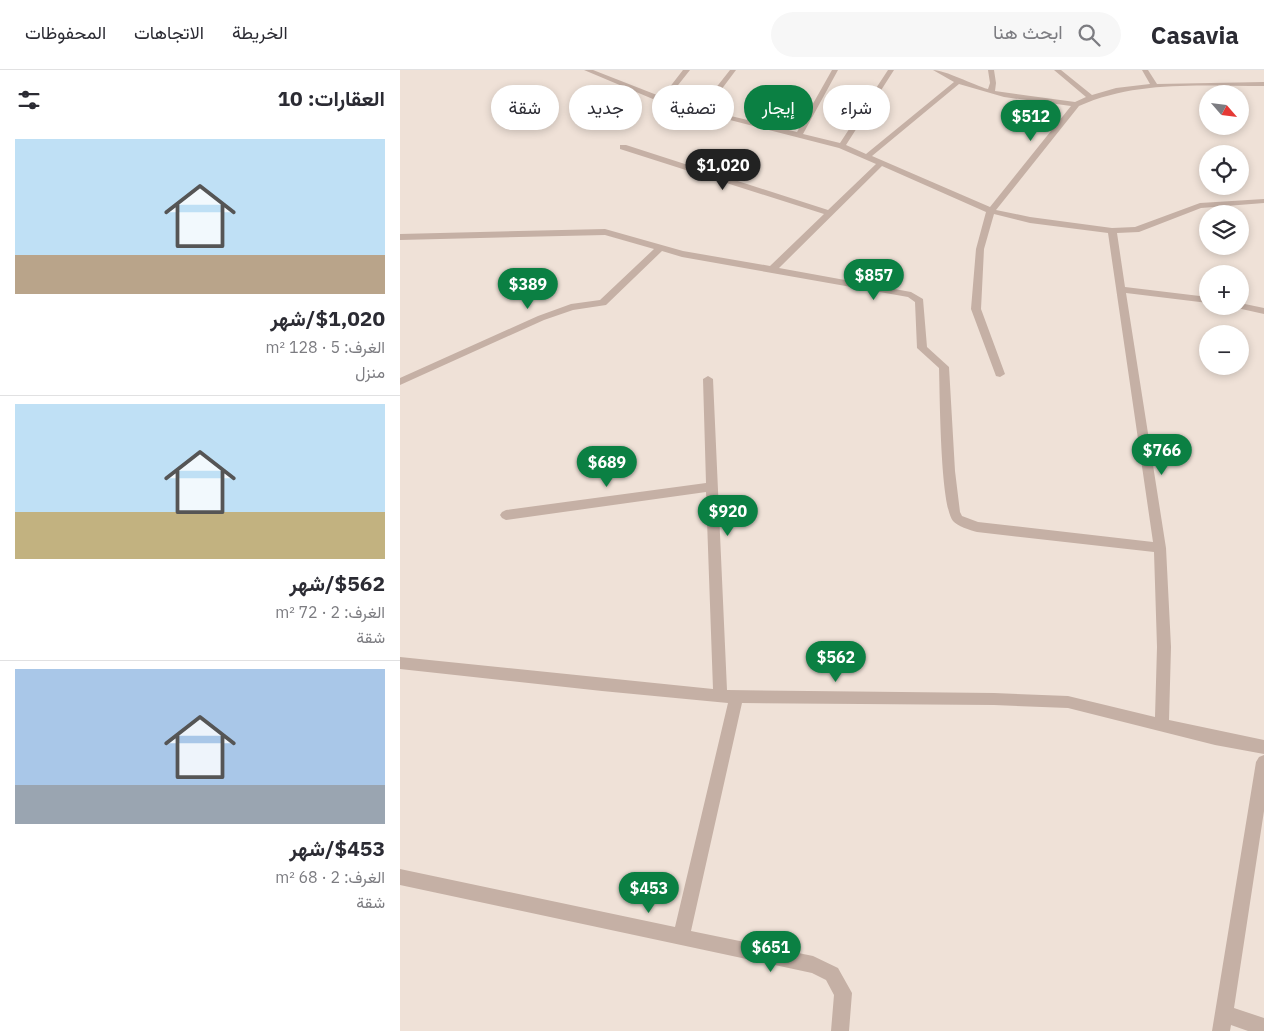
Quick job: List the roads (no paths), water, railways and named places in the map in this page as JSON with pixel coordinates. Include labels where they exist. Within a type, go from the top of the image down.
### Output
[{"type":"street","points":[[587,70],[615,77],[652,95]]},
{"type":"street","points":[[675,85],[687,70]]},
{"type":"street","points":[[722,85],[733,70]]},
{"type":"street","points":[[799,135],[835,70]]},
{"type":"street","points":[[842,146],[891,70]]},
{"type":"street","points":[[936,70],[958,82],[991,91],[1030,99],[1076,104]]},
{"type":"street","points":[[991,70],[994,83],[991,91]]},
{"type":"street","points":[[1057,70],[1089,96]]},
{"type":"street","points":[[1145,70],[1155,86]]},
{"type":"street","points":[[868,156],[958,82]]},
{"type":"street","points":[[1000,374],[976,309],[980,249],[991,211],[1076,104],[1089,96],[1155,86],[1264,84]]},
{"type":"street","points":[[734,119],[842,146],[991,211],[1030,220],[1112,231],[1136,230],[1200,206],[1264,201]]},
{"type":"street","points":[[622,147],[830,213]]},
{"type":"street","points":[[772,268],[881,163]]},
{"type":"street","points":[[1112,231],[1160,548],[1164,647],[1162,724]]},
{"type":"street","points":[[400,237],[605,232],[682,254],[772,268],[911,295],[920,302],[922,348],[944,367],[949,471],[954,512],[958,519],[977,527],[1160,548]]},
{"type":"street","points":[[400,382],[541,318],[572,307],[603,303],[660,248]]},
{"type":"street","points":[[1120,289],[1199,299]]},
{"type":"street","points":[[1249,308],[1264,311]]},
{"type":"street","points":[[681,937],[728,696],[712,487],[708,379]]},
{"type":"street","points":[[506,515],[712,487]]},
{"type":"street","points":[[400,663],[602,685],[728,696],[994,699],[1068,702],[1215,738],[1264,747]]},
{"type":"street","points":[[1264,762],[1259,824],[1222,1022],[1264,1027]]},
{"type":"street","points":[[400,877],[814,965],[832,974],[843,993],[840,1031]]}]
